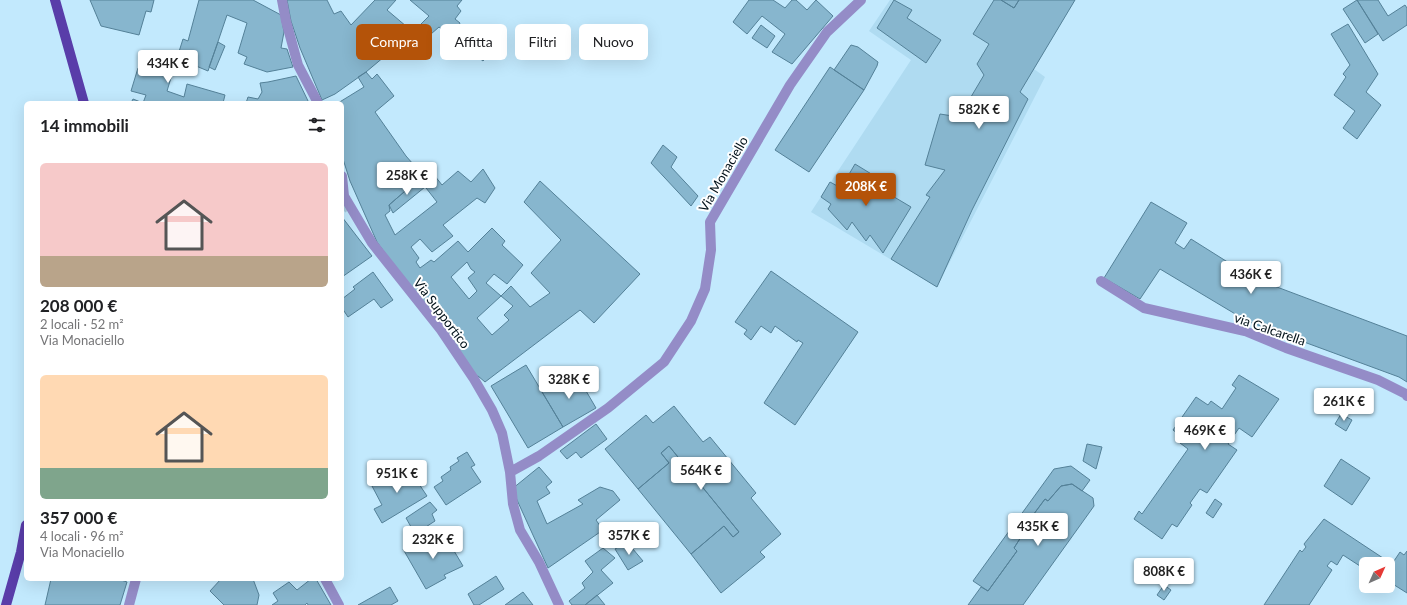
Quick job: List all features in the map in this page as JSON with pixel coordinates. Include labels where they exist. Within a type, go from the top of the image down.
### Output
[{"type":"main road","points":[[55,0],[83,101]]},
{"type":"main road","points":[[6,605],[24,536]]},
{"type":"street","points":[[282,0],[298,66],[317,101]]},
{"type":"street","name":"Via Monaciello","points":[[510,472],[539,456],[608,408],[664,362],[691,321],[706,289],[711,250],[710,222],[790,86],[827,32],[861,0]]},
{"type":"street","name":"Via Supportico","points":[[344,198],[372,243],[441,330],[474,379],[492,410],[502,433],[510,472]]},
{"type":"street","name":"via Calcarella","points":[[1101,281],[1144,308],[1245,331],[1286,348],[1378,380],[1406,394],[1407,396]]},
{"type":"street","points":[[510,472],[513,504],[520,530],[539,562],[559,605]]},
{"type":"street","points":[[129,605],[135,581]]},
{"type":"street","points":[[326,581],[339,605]]},
{"type":"shaded area","points":[[890,0],[1075,0],[1034,69],[1045,77],[937,287],[811,212],[911,60],[869,31]]},
{"type":"building","points":[[90,0],[154,0],[151,12],[146,11],[139,35],[101,26]]},
{"type":"building","points":[[199,0],[253,0],[281,15],[284,32],[281,48],[287,49],[293,67],[267,72],[244,64],[247,57],[238,53],[247,23],[227,15],[208,71],[177,58],[183,39],[188,41]]},
{"type":"building","points":[[287,0],[327,0],[334,14],[341,11],[351,25],[375,0],[396,0],[387,10],[404,24],[356,24],[356,60],[380,60],[335,94],[322,100],[300,48],[291,21]]},
{"type":"building","points":[[410,0],[462,0],[457,6],[461,11],[455,19],[460,24],[440,24],[440,28],[432,33],[432,24],[421,24],[429,16]]},
{"type":"building","points":[[749,0],[773,0],[785,8],[792,0],[796,0],[807,10],[816,0],[833,16],[792,64],[772,52],[785,34],[762,16],[747,34],[733,22]]},
{"type":"building","points":[[894,0],[912,10],[907,18],[941,40],[926,63],[877,28]]},
{"type":"building","points":[[994,0],[1001,0],[1014,8],[1019,0],[1075,0],[1020,92],[1028,99],[972,210],[937,287],[891,259],[930,197],[926,195],[945,170],[925,165],[940,114],[959,117],[984,75],[977,64],[989,44],[973,34]]},
{"type":"building","points":[[1001,0],[1019,0],[1014,8]]},
{"type":"building","points":[[1357,0],[1378,0],[1388,16],[1405,5],[1407,8],[1407,25],[1383,41]]},
{"type":"building","points":[[1357,0],[1378,34],[1365,43],[1343,9]]},
{"type":"building","points":[[1348,24],[1378,74],[1366,92],[1381,105],[1357,139],[1343,128],[1355,111],[1334,95],[1346,77],[1343,74],[1350,65],[1331,34]]},
{"type":"building","points":[[761,25],[775,36],[767,48],[752,38]]},
{"type":"building","points":[[218,42],[225,46],[215,70],[209,67]]},
{"type":"building","points":[[851,45],[858,47],[878,62],[864,90],[834,70]]},
{"type":"building","points":[[151,51],[177,58],[167,91],[184,97],[187,84],[225,95],[224,101],[144,101],[146,95],[131,91],[138,68],[145,71]]},
{"type":"building","points":[[830,67],[864,90],[809,172],[775,150]]},
{"type":"building","points":[[366,72],[372,79],[377,74],[394,96],[375,112],[406,156],[420,172],[427,166],[442,185],[458,171],[471,182],[483,169],[495,188],[485,203],[477,198],[443,225],[453,236],[432,252],[420,239],[411,247],[419,258],[416,262],[420,268],[431,260],[434,262],[458,241],[468,252],[492,228],[505,241],[502,245],[523,265],[507,284],[494,274],[486,283],[501,296],[511,286],[530,307],[550,293],[531,273],[561,240],[524,202],[540,181],[640,274],[594,323],[580,310],[485,382],[478,376],[475,377],[377,242],[350,181],[344,162],[344,101],[341,101],[364,87],[358,77]],"holes":[[[419,179],[437,202],[395,235],[385,215],[390,211],[389,205]],[[467,262],[471,269],[475,272],[468,278],[477,291],[469,299],[451,277]],[[501,296],[513,306],[504,315],[509,320],[492,335],[477,318]]]},
{"type":"building","points":[[296,76],[308,101],[247,101],[248,97],[258,99],[262,92],[260,83]]},
{"type":"building","points":[[663,145],[677,157],[671,167],[698,196],[691,206],[651,163]]},
{"type":"building","points":[[855,164],[873,175],[869,182],[911,207],[883,253],[870,235],[866,241],[852,222],[847,230],[828,209],[831,204],[821,197],[830,182],[841,188]]},
{"type":"building","points":[[419,179],[425,187],[393,213],[389,205]]},
{"type":"building","points":[[1151,202],[1187,223],[1175,243],[1184,249],[1191,239],[1253,278],[1407,336],[1407,382],[1399,377],[1247,321],[1160,269],[1140,299],[1104,278]]},
{"type":"building","points":[[344,220],[372,256],[344,276]]},
{"type":"building","points":[[771,271],[858,332],[795,425],[764,403],[803,343],[798,340],[797,342],[775,326],[771,333],[761,326],[751,340],[744,334],[747,330],[735,322]]},
{"type":"building","points":[[373,272],[393,300],[381,308],[374,299],[348,317],[344,311],[344,297],[355,289],[353,287]]},
{"type":"building","points":[[526,365],[563,427],[528,448],[491,386]]},
{"type":"building","points":[[575,372],[596,408],[563,427],[542,392]]},
{"type":"building","points":[[1239,375],[1279,399],[1252,437],[1239,428],[1228,444],[1237,450],[1207,493],[1200,489],[1190,503],[1192,505],[1177,527],[1172,524],[1162,539],[1134,519],[1139,511],[1142,514],[1188,449],[1180,443],[1183,438],[1173,430],[1196,397],[1208,405],[1211,401],[1222,409],[1236,388],[1232,385]]},
{"type":"building","points":[[674,406],[703,442],[710,437],[756,493],[751,498],[781,534],[760,552],[765,557],[721,593],[691,554],[724,526],[733,537],[739,532],[669,446],[661,453],[669,463],[638,489],[605,449],[646,415],[653,423]]},
{"type":"building","points":[[1341,414],[1352,420],[1346,431],[1335,424]]},
{"type":"building","points":[[596,424],[607,439],[581,458],[576,452],[567,459],[560,451]]},
{"type":"building","points":[[1087,444],[1102,447],[1096,469],[1083,461]]},
{"type":"building","points":[[669,446],[739,532],[733,537],[724,526],[691,554],[638,489],[669,463],[661,453]]},
{"type":"building","points":[[467,452],[475,465],[471,467],[481,482],[446,505],[434,487],[443,481],[441,477],[451,470],[450,467],[459,461],[457,458]]},
{"type":"building","points":[[1341,459],[1370,478],[1352,505],[1324,486]]},
{"type":"building","points":[[407,466],[427,496],[382,523],[374,509],[382,505],[372,486]]},
{"type":"building","points":[[1071,466],[1090,480],[1082,491],[1072,484],[1061,486],[1048,501],[1045,499],[1019,534],[1021,537],[1014,548],[1017,551],[988,591],[973,581],[1054,469]]},
{"type":"building","points":[[539,467],[552,482],[546,487],[550,493],[537,501],[547,524],[583,504],[578,500],[600,487],[613,491],[620,500],[596,520],[603,530],[548,568],[512,489]]},
{"type":"building","points":[[1072,484],[1093,498],[1094,506],[1023,605],[968,605],[981,587],[988,591],[1017,551],[1014,548],[1021,537],[1019,534],[1045,499],[1048,501],[1061,486]]},
{"type":"building","points":[[1215,499],[1222,504],[1213,518],[1206,513]]},
{"type":"building","points":[[430,502],[437,510],[432,514],[435,521],[415,534],[406,518]]},
{"type":"building","points":[[1324,519],[1381,557],[1359,557],[1359,565],[1343,555],[1337,565],[1331,561],[1327,566],[1332,570],[1309,605],[1264,605],[1300,550],[1302,552],[1306,547],[1304,544]]},
{"type":"building","points":[[444,534],[463,566],[444,575],[446,578],[426,589],[403,549],[424,537],[428,543]]},
{"type":"building","points":[[627,542],[643,561],[628,570],[615,549]]},
{"type":"building","points":[[603,548],[615,558],[601,570],[613,583],[585,605],[572,605],[569,601],[585,588],[582,583],[593,572],[585,561]]},
{"type":"building","points":[[1407,551],[1407,593],[1395,585],[1395,560],[1400,552],[1404,555]]},
{"type":"building","points":[[496,576],[504,589],[479,605],[474,605],[468,594]]},
{"type":"building","points":[[51,581],[127,582],[120,605],[45,605]]},
{"type":"building","points":[[219,581],[254,581],[259,595],[257,605],[224,605],[210,591]]},
{"type":"building","points":[[308,581],[317,581],[331,605],[308,605],[307,603],[305,605],[272,605],[278,601],[273,593],[289,582],[297,590]]},
{"type":"building","points":[[1164,585],[1171,590],[1164,600],[1157,595]]},
{"type":"building","points":[[390,587],[398,601],[391,605],[358,605]]},
{"type":"building","points":[[523,592],[533,605],[505,605]]},
{"type":"building","points":[[597,595],[605,605],[585,605]]},
{"type":"tunnel","points":[[344,207],[348,203]]}]
